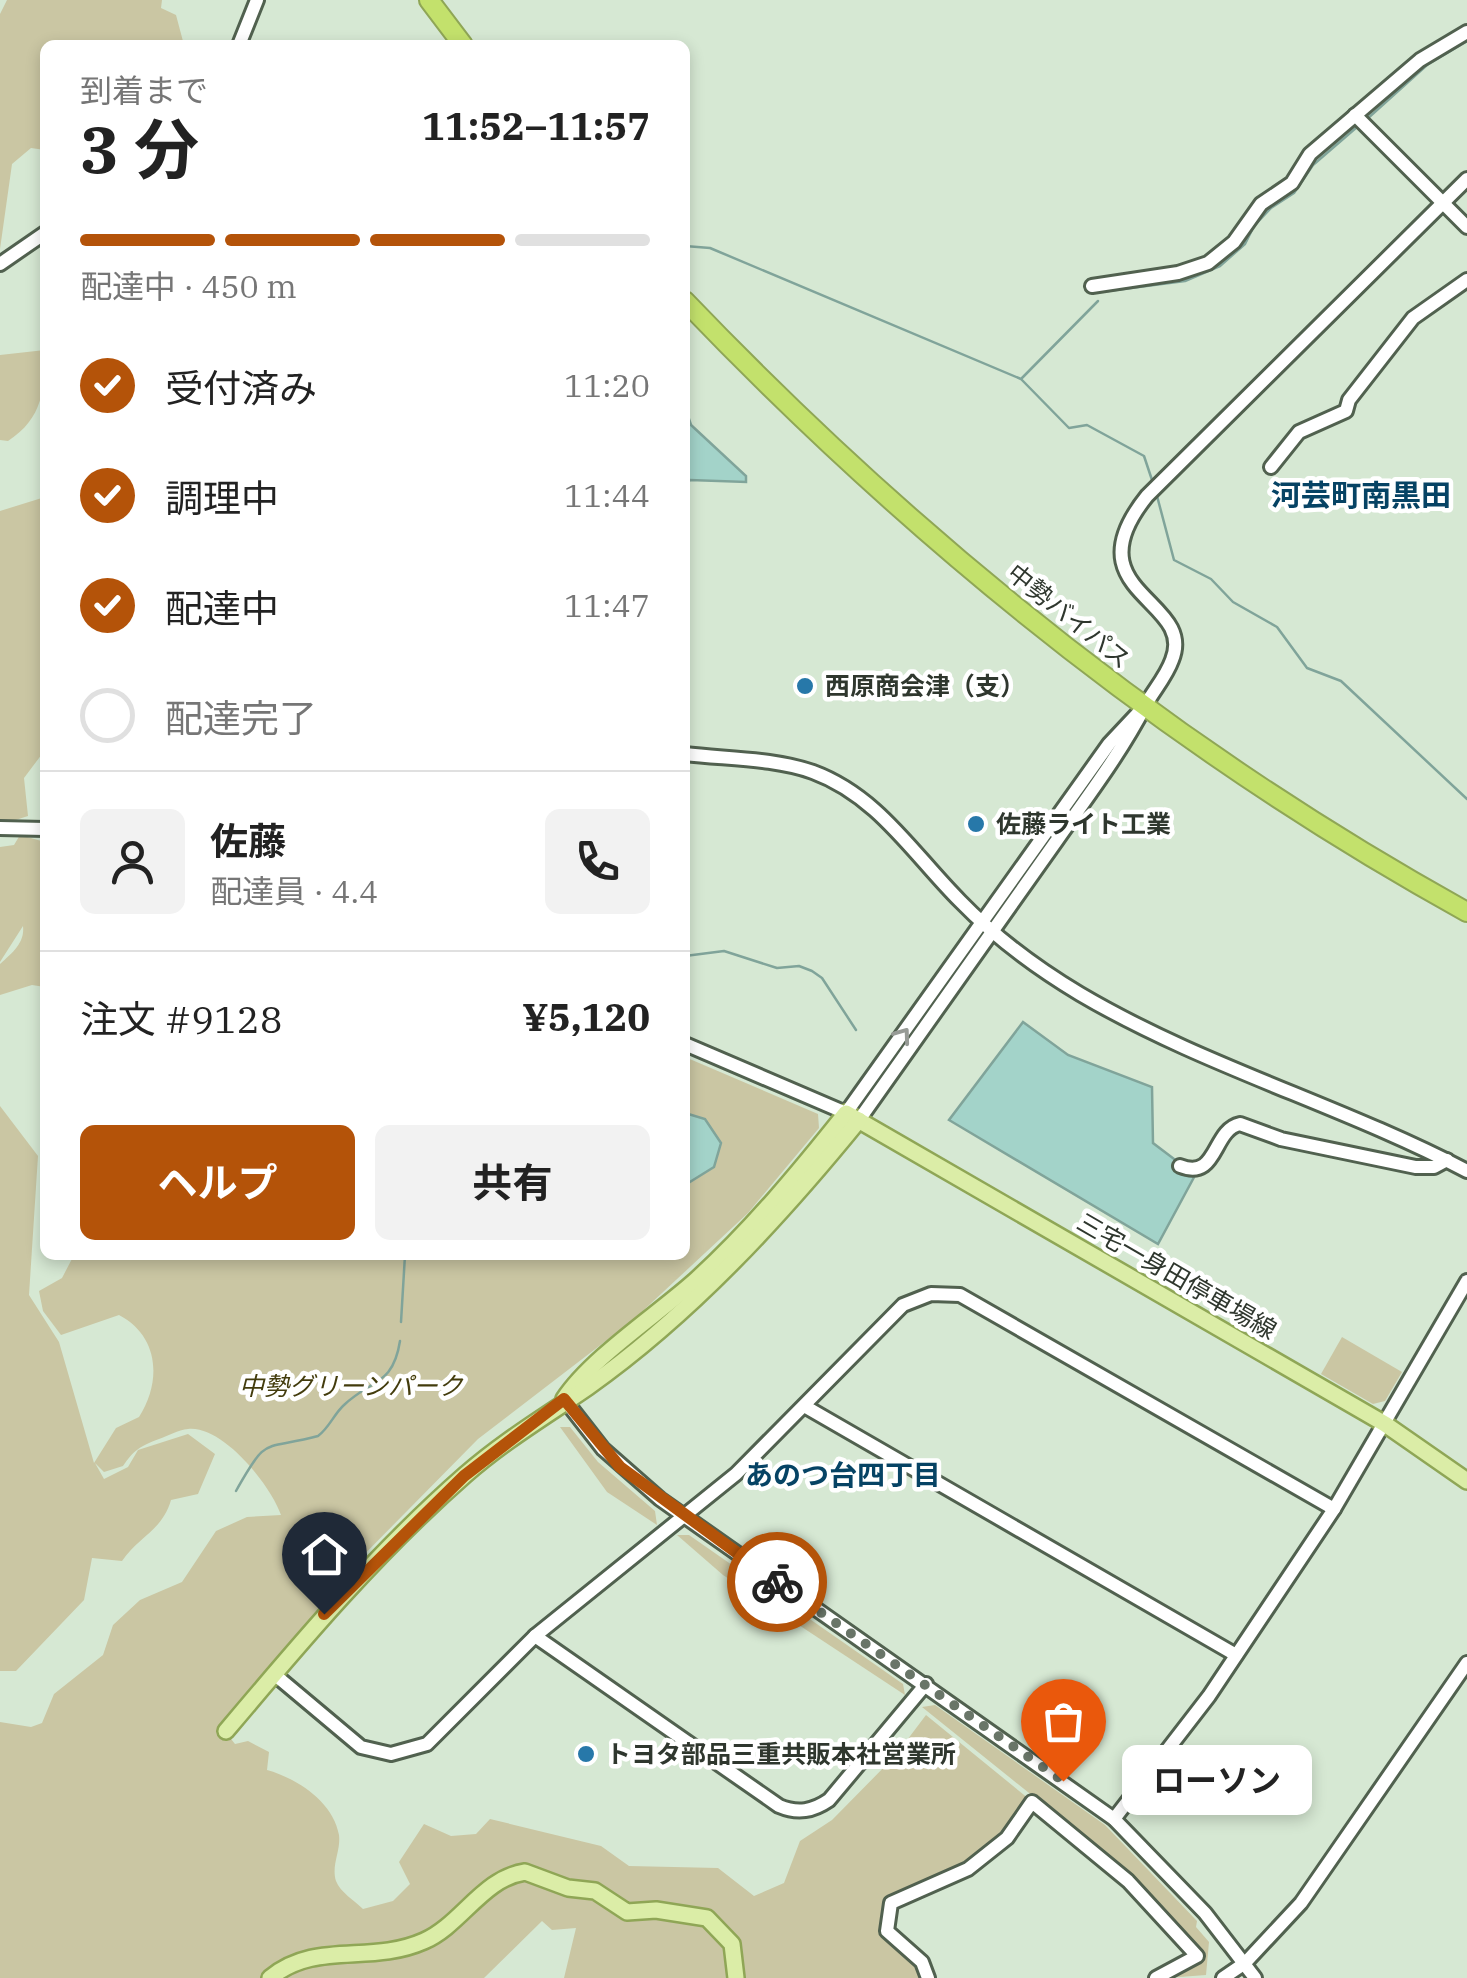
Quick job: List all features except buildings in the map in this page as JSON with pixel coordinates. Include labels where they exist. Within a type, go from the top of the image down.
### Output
[{"type":"highway","points":[[428,0],[459,40]]},
{"type":"highway","name":"中勢バイパス","points":[[690,305],[755,374],[906,515],[1144,707],[1303,814],[1467,912]]},
{"type":"main road","points":[[226,1731],[403,1532],[490,1455],[564,1399],[577,1379],[657,1315],[741,1236],[852,1117]]},
{"type":"main road","name":"三宅一身田停車場線","points":[[852,1117],[1385,1424],[1467,1481]]},
{"type":"main road","points":[[270,1978],[310,1956],[372,1956],[424,1941],[466,1905],[525,1872],[568,1888],[595,1891],[627,1912],[656,1910],[707,1918],[732,1944],[736,1978]]},
{"type":"street","points":[[241,40],[257,0]]},
{"type":"street","points":[[1092,286],[1178,273],[1208,262],[1234,242],[1262,204],[1292,184],[1304,160],[1360,120],[1420,60],[1467,32]]},
{"type":"street","points":[[1360,120],[1467,227]]},
{"type":"street","points":[[690,1046],[852,1117],[988,926],[1130,737],[1173,659],[1175,640],[1162,615],[1128,577],[1121,552],[1124,529],[1147,496],[1467,179]]},
{"type":"street","points":[[0,264],[40,236]]},
{"type":"street","points":[[1271,467],[1299,432],[1346,411],[1349,400],[1413,318],[1467,280]]},
{"type":"street","points":[[690,755],[808,771],[844,788],[877,810],[988,926],[1058,981],[1141,1028],[1378,1126],[1467,1171]]},
{"type":"street","points":[[28,826],[40,822]]},
{"type":"street","points":[[0,828],[40,828]]},
{"type":"street","points":[[1180,1166],[1195,1170],[1208,1164],[1227,1131],[1240,1124],[1282,1139],[1416,1167],[1434,1167],[1446,1160]]},
{"type":"street","points":[[1114,1819],[1236,1655],[1334,1509],[1467,1281]]},
{"type":"street","points":[[274,1674],[353,1743],[375,1752],[399,1753],[438,1735],[535,1636],[684,1516],[806,1407],[903,1305],[931,1294],[960,1295],[1334,1509]]},
{"type":"street","points":[[564,1399],[620,1467],[684,1516],[1114,1819],[1205,1912],[1255,1978]]},
{"type":"street","points":[[806,1407],[1236,1655]]},
{"type":"street","points":[[535,1636],[779,1806],[796,1812],[813,1810],[829,1800],[926,1684]]},
{"type":"street","points":[[1223,1978],[1245,1963],[1301,1903],[1467,1663]]},
{"type":"street","points":[[928,1978],[922,1962],[887,1931],[888,1908],[901,1896],[968,1869],[1008,1838],[1032,1802],[1128,1881],[1197,1956],[1156,1978]]},
{"type":"green space","points":[[7,0],[162,0],[161,8],[176,15],[183,40],[40,40],[40,149],[31,148],[12,164],[0,249],[0,14]]},
{"type":"green space","points":[[40,351],[40,402],[29,423],[8,441],[0,440],[0,355]]},
{"type":"green space","points":[[40,499],[40,757],[24,778],[28,816],[0,825],[0,511]]},
{"type":"green space","points":[[20,835],[40,841],[40,986],[0,995],[0,964],[17,947],[23,932],[23,926],[0,962],[0,847],[14,845]]},
{"type":"green space","name":"中勢グリーンパーク","points":[[690,1059],[818,1114],[819,1128],[748,1213],[633,1320],[478,1439],[340,1579],[345,1583],[224,1730],[235,1744],[248,1741],[269,1752],[267,1770],[301,1785],[329,1812],[339,1835],[336,1881],[363,1909],[393,1901],[410,1884],[399,1862],[424,1824],[451,1836],[476,1834],[490,1819],[601,1846],[629,1866],[718,1868],[754,1896],[784,1883],[800,1841],[832,1820],[895,1756],[926,1715],[1029,1799],[1008,1828],[983,1852],[902,1890],[885,1903],[883,1934],[918,1966],[923,1978],[564,1978],[576,1928],[552,1930],[542,1921],[484,1978],[0,1978],[0,1722],[31,1727],[42,1723],[54,1694],[103,1655],[113,1625],[140,1600],[182,1582],[216,1531],[247,1517],[281,1515],[244,1460],[202,1430],[184,1430],[142,1446],[134,1452],[123,1466],[104,1472],[95,1463],[104,1479],[128,1467],[138,1450],[188,1434],[215,1454],[198,1494],[171,1500],[162,1519],[122,1561],[92,1558],[84,1600],[16,1671],[0,1671],[0,1106],[38,1156],[29,1295],[59,1342],[94,1463],[116,1428],[139,1417],[151,1389],[153,1360],[142,1335],[119,1315],[61,1335],[43,1311],[39,1291],[62,1278],[71,1260],[690,1260]]},
{"type":"green space","points":[[1342,1337],[1402,1372],[1385,1401],[1373,1404],[1321,1374]]},
{"type":"green space","points":[[560,1427],[570,1427],[598,1462],[655,1511],[657,1525],[607,1492]]},
{"type":"green space","points":[[677,1535],[689,1535],[903,1684],[905,1695],[723,1575]]},
{"type":"green space","points":[[935,1705],[1105,1825],[1197,1921],[1196,1927],[1209,1942],[1206,1975],[1166,1978],[1203,1956],[1095,1846],[922,1707]]},
{"type":"water","points":[[690,422],[746,476],[746,482],[690,480]]},
{"type":"water","points":[[1023,1022],[1068,1055],[1152,1087],[1153,1143],[1174,1159],[1199,1168],[1158,1244],[949,1120]]},
{"type":"water","points":[[690,1114],[705,1119],[721,1143],[714,1167],[690,1182]]},
{"type":"waterway","points":[[1367,119],[1427,65],[1467,41]]},
{"type":"waterway","points":[[1108,291],[1185,281],[1220,266],[1245,244],[1254,226],[1271,208],[1294,193],[1313,165],[1357,127]]},
{"type":"waterway","points":[[690,246],[710,248],[1021,379],[1069,428],[1087,425],[1144,456],[1153,483]]},
{"type":"waterway","points":[[1022,378],[1098,301]]},
{"type":"waterway","points":[[1157,496],[1174,560],[1211,579],[1233,602],[1277,627],[1307,668],[1341,681],[1467,799]]},
{"type":"waterway","points":[[690,955],[724,951],[777,968],[799,966],[812,971],[822,978],[856,1030]]},
{"type":"waterway","points":[[401,1322],[405,1260]]},
{"type":"waterway","points":[[236,1491],[261,1453],[276,1445],[318,1436],[344,1405],[380,1380],[392,1366],[400,1341]]},
{"type":"way so far","points":[[777,1582],[1063,1781]]},
{"type":"place","name":"西原商会津（支）","points":[[805,686]]},
{"type":"place","name":"佐藤ライト工業","points":[[976,824]]},
{"type":"place","name":"トヨタ部品三重共販本社営業所","points":[[586,1754]]},
{"type":"place","name":"ローソン","points":[[1063,1781]]},
{"type":"district","name":"河芸町南黒田","points":[[1361,496]]},
{"type":"district","name":"あのつ台四丁目","points":[[843,1475]]},
{"type":"route","points":[[324,1614],[365,1569],[464,1476],[564,1399],[620,1467],[777,1582]]}]
